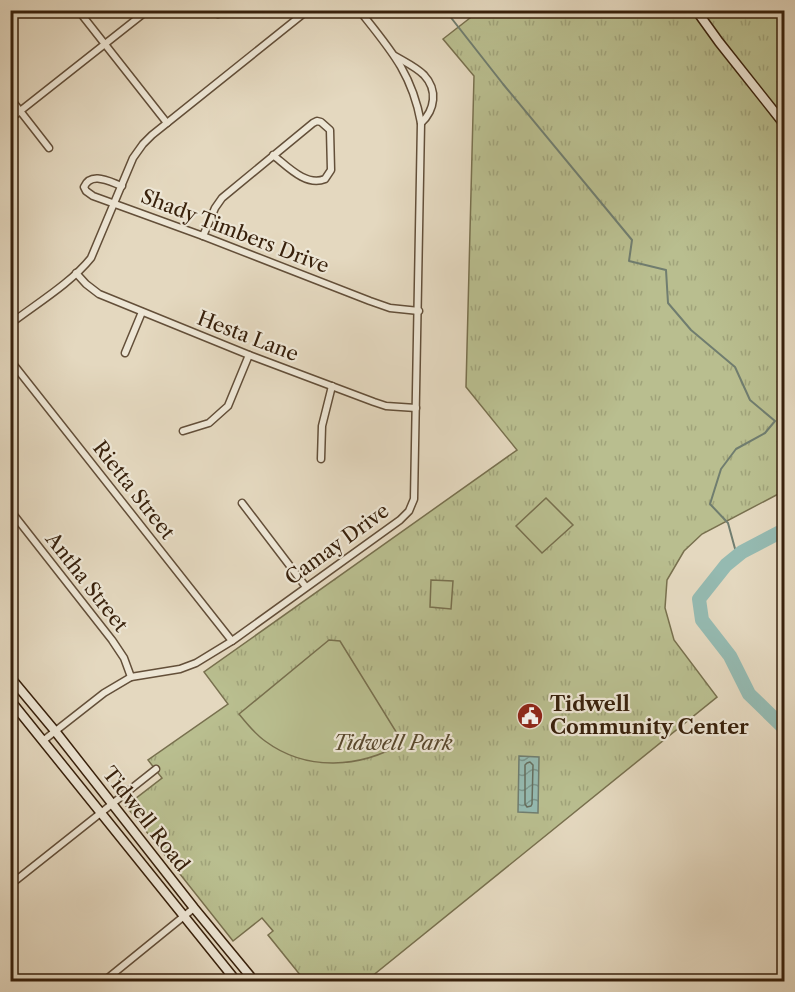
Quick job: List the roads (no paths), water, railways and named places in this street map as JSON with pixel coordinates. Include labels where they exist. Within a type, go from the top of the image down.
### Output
[{"type":"main road","points":[[696,10],[784,124]]},
{"type":"main road","name":"Tidwell Road","points":[[10,677],[255,981]]},
{"type":"main road","name":"Tidwell Road","points":[[10,699],[237,981]]},
{"type":"street","points":[[78,10],[167,123]]},
{"type":"street","points":[[10,119],[148,10]]},
{"type":"street","points":[[10,324],[85,265],[95,251],[134,158],[143,144],[308,10]]},
{"type":"street","name":"Camay Drive","points":[[44,740],[104,693],[131,677],[180,669],[196,663],[232,641],[410,511],[414,499],[421,123],[413,90],[406,75],[359,10]]},
{"type":"street","name":"Camay Drive","points":[[394,56],[415,68],[432,86],[434,97],[432,108],[427,118],[421,123]]},
{"type":"street","points":[[10,98],[49,148]]},
{"type":"street","points":[[202,236],[222,198],[273,155],[317,121],[330,130],[331,170],[325,179],[314,182],[307,179],[273,155]]},
{"type":"street","name":"Shady Timbers Drive","points":[[122,186],[95,178],[86,182],[84,187],[93,196],[390,309],[419,311]]},
{"type":"street","name":"Hesta Lane","points":[[76,273],[94,291],[249,355],[380,404],[416,408]]},
{"type":"street","points":[[125,353],[142,312]]},
{"type":"street","points":[[183,431],[209,423],[228,406],[249,355]]},
{"type":"street","name":"Rietta Street","points":[[10,360],[232,641]]},
{"type":"street","points":[[321,459],[322,426],[332,386]]},
{"type":"street","points":[[242,503],[306,588]]},
{"type":"street","name":"Antha Street","points":[[10,510],[112,639],[124,658],[131,677]]},
{"type":"street","points":[[10,693],[19,688]]},
{"type":"street","points":[[10,885],[156,769]]},
{"type":"street","points":[[103,981],[194,908]]},
{"type":"water","points":[[519,756],[539,757],[538,813],[518,812]]},
{"type":"waterway","points":[[445,10],[632,240],[629,261],[666,270],[668,303],[691,330],[735,367],[750,400],[775,421],[765,433],[736,449],[721,469],[710,504],[728,523],[737,556]]},
{"type":"waterway","points":[[784,530],[742,552],[726,565],[699,599],[702,620],[730,656],[749,694],[784,728]]},
{"type":"place","name":"Tidwell Community Center","points":[[530,716]]},
{"type":"park label","name":"Tidwell Park","points":[[393,743]]}]
